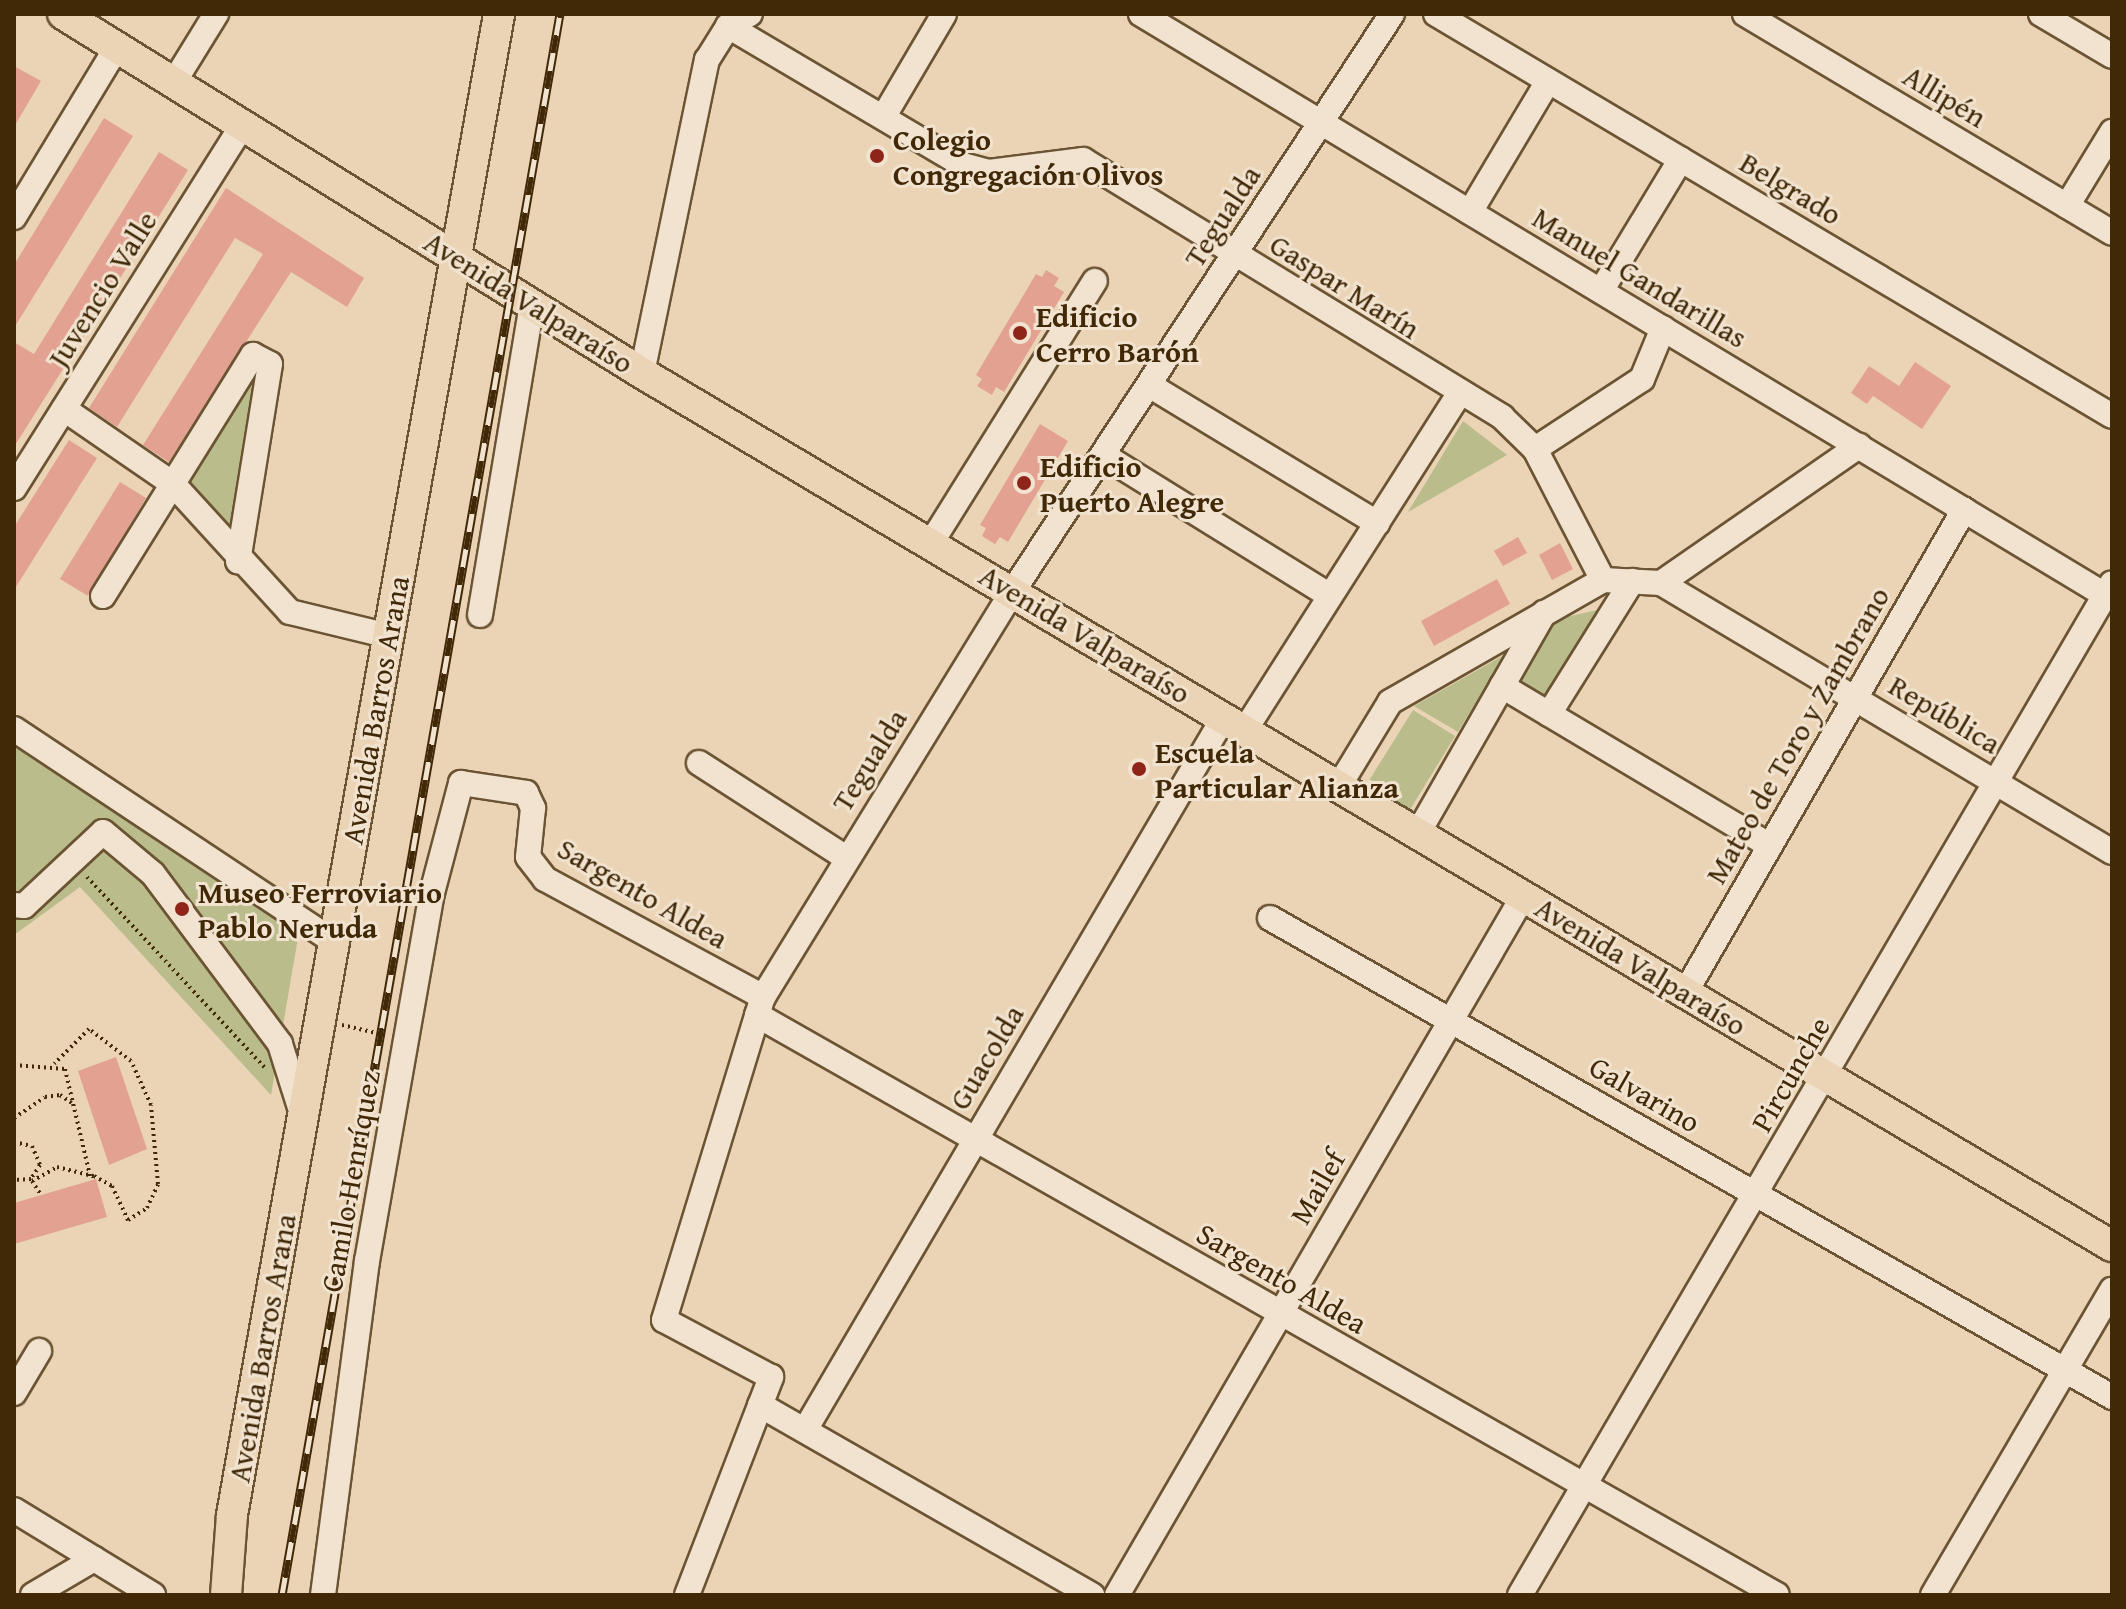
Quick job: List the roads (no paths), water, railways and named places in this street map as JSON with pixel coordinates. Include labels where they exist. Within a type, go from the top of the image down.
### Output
[{"type":"main road","name":"Avenida Valparaíso","points":[[63,14],[642,373],[2112,1246]]},
{"type":"main road","name":"Avenida Barros Arana","points":[[226,1595],[232,1515],[499,14]]},
{"type":"street","points":[[174,82],[216,14]]},
{"type":"street","points":[[642,373],[707,60],[728,26],[750,14]]},
{"type":"street","points":[[728,26],[884,116],[944,14]]},
{"type":"street","name":"Manuel Gandarillas","points":[[1141,14],[1964,510],[2109,589]]},
{"type":"street","name":"Tegualda","points":[[760,1405],[771,1377],[664,1320],[760,1006],[845,857],[1013,591],[1392,14]]},
{"type":"street","name":"Belgrado","points":[[1436,14],[2112,416]]},
{"type":"street","name":"Allipén","points":[[1745,14],[1785,24],[2112,233]]},
{"type":"street","points":[[2041,14],[2112,56]]},
{"type":"street","points":[[15,214],[117,47]]},
{"type":"street","points":[[1470,212],[1548,81]]},
{"type":"street","name":"Gaspar Marín","points":[[884,116],[978,170],[1083,160],[1459,394],[1502,417],[1535,449],[1603,580]]},
{"type":"street","name":"Juvencio Valle","points":[[14,488],[243,125]]},
{"type":"street","points":[[2067,206],[2112,132]]},
{"type":"street","points":[[1601,291],[1681,159]]},
{"type":"street","points":[[931,543],[1095,281]]},
{"type":"street","points":[[480,615],[532,305]]},
{"type":"street","points":[[1535,449],[1642,379],[1663,328]]},
{"type":"street","points":[[103,596],[253,355],[270,364],[238,561]]},
{"type":"street","points":[[1149,385],[1377,523]]},
{"type":"street","name":"Guacolda","points":[[805,1430],[974,1140],[1235,724],[1330,596],[1459,394]]},
{"type":"street","points":[[64,409],[173,484],[238,561],[290,612],[389,636]]},
{"type":"street","points":[[1339,786],[1390,702],[1603,580],[1661,583],[1859,446]]},
{"type":"street","points":[[1103,455],[1330,596]]},
{"type":"street","name":"Mateo de Toro y Zambrano","points":[[1685,993],[1964,510]]},
{"type":"street","points":[[1549,714],[1632,581]]},
{"type":"street","name":"República","points":[[1661,583],[2112,852]]},
{"type":"street","name":"Pircunche","points":[[1520,1595],[1757,1195],[2109,589]]},
{"type":"street","points":[[1418,833],[1545,611]]},
{"type":"street","points":[[1502,686],[1770,846]]},
{"type":"street","points":[[14,729],[334,942]]},
{"type":"street","name":"Tegualda","points":[[699,763],[845,857]]},
{"type":"street","name":"Sargento Aldea","points":[[461,783],[526,793],[533,808],[528,857],[545,879],[760,1006],[974,1140],[1777,1595]]},
{"type":"street","name":"Camilo Henríquez","points":[[323,1595],[367,1261],[432,893],[461,783]]},
{"type":"street","points":[[14,905],[24,906],[75,864],[103,832],[153,874],[280,1044],[303,1117]]},
{"type":"street","name":"Mailef","points":[[1117,1595],[1524,895]]},
{"type":"street","name":"Galvarino","points":[[1270,918],[2112,1397]]},
{"type":"street","points":[[1933,1595],[2112,1290]]},
{"type":"street","points":[[14,1393],[39,1351]]},
{"type":"street","points":[[687,1595],[760,1405],[1092,1595]]},
{"type":"street","points":[[14,1510],[153,1595]]},
{"type":"street","points":[[33,1595],[94,1559]]},
{"type":"railway","points":[[282,1595],[560,14]]},
{"type":"place","name":"Colegio Congregación Olivos","points":[[877,156]]},
{"type":"place","name":"Edificio Cerro Barón","points":[[1020,333]]},
{"type":"place","name":"Edificio Puerto Alegre","points":[[1024,483]]},
{"type":"place","name":"Escuela Particular Alianza","points":[[1139,769]]},
{"type":"place","name":"Museo Ferroviario Pablo Neruda","points":[[182,909]]}]
